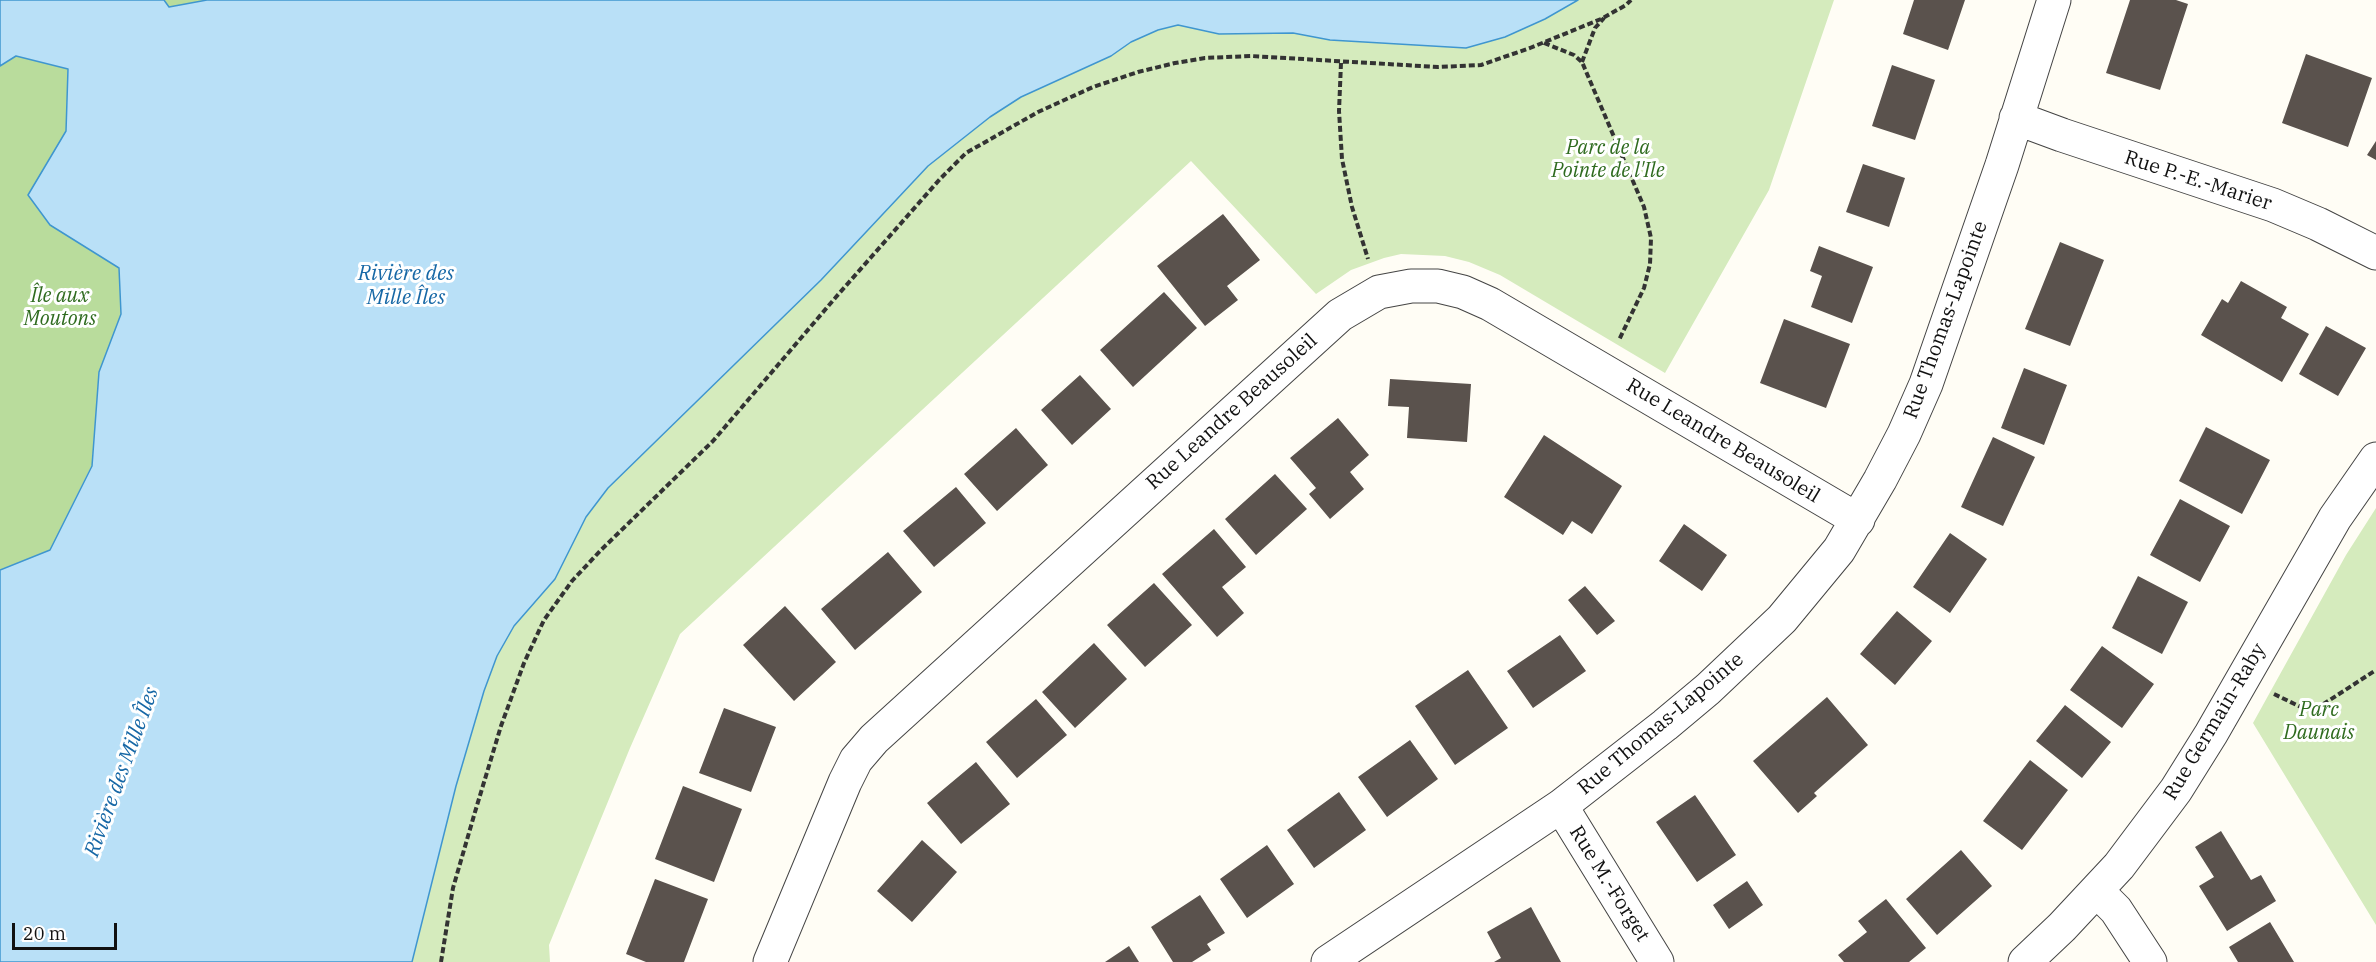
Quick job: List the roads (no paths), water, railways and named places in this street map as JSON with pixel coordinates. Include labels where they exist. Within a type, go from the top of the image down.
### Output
[{"type":"street","name":"Rue Thomas-Lapointe","points":[[1328,962],[1561,806],[1665,725],[1782,619],[1839,550],[1858,520],[1904,434],[1926,384],[2002,165],[2054,0]]},
{"type":"street","name":"Rue P.-E.-Marier","points":[[2016,117],[2062,135],[2274,205],[2376,253]]},
{"type":"street","name":"Rue Leandre Beausoleil","points":[[770,962],[845,782],[856,760],[874,739],[1340,315],[1379,292],[1411,286],[1438,286],[1463,292],[1490,304],[1858,520]]},
{"type":"street","name":"Rue Germain-Raby","points":[[2025,962],[2119,866],[2176,790],[2211,734],[2335,518],[2376,459]]},
{"type":"street","name":"Rue M.-Forget","points":[[1561,806],[1657,962]]},
{"type":"street","points":[[2097,891],[2116,910],[2150,962]]},
{"type":"water","name":"Rivière des Mille Îles","points":[[0,0],[164,0],[169,7],[207,0],[1578,0],[1545,19],[1505,37],[1466,48],[1330,40],[1293,33],[1219,34],[1178,25],[1158,30],[1131,42],[1111,56],[1021,97],[990,117],[928,166],[821,280],[608,488],[586,517],[555,579],[514,626],[497,656],[484,691],[456,786],[412,962],[0,962],[0,570],[50,550],[92,466],[99,372],[121,314],[119,268],[50,225],[28,195],[66,131],[68,69],[16,56],[0,66]]},
{"type":"park label","name":"Parc de la Pointe de l'Ile","points":[[1608,160]]},
{"type":"park label","name":"Île aux Moutons","points":[[60,308]]},
{"type":"park label","name":"Parc Daunais","points":[[2319,722]]}]
